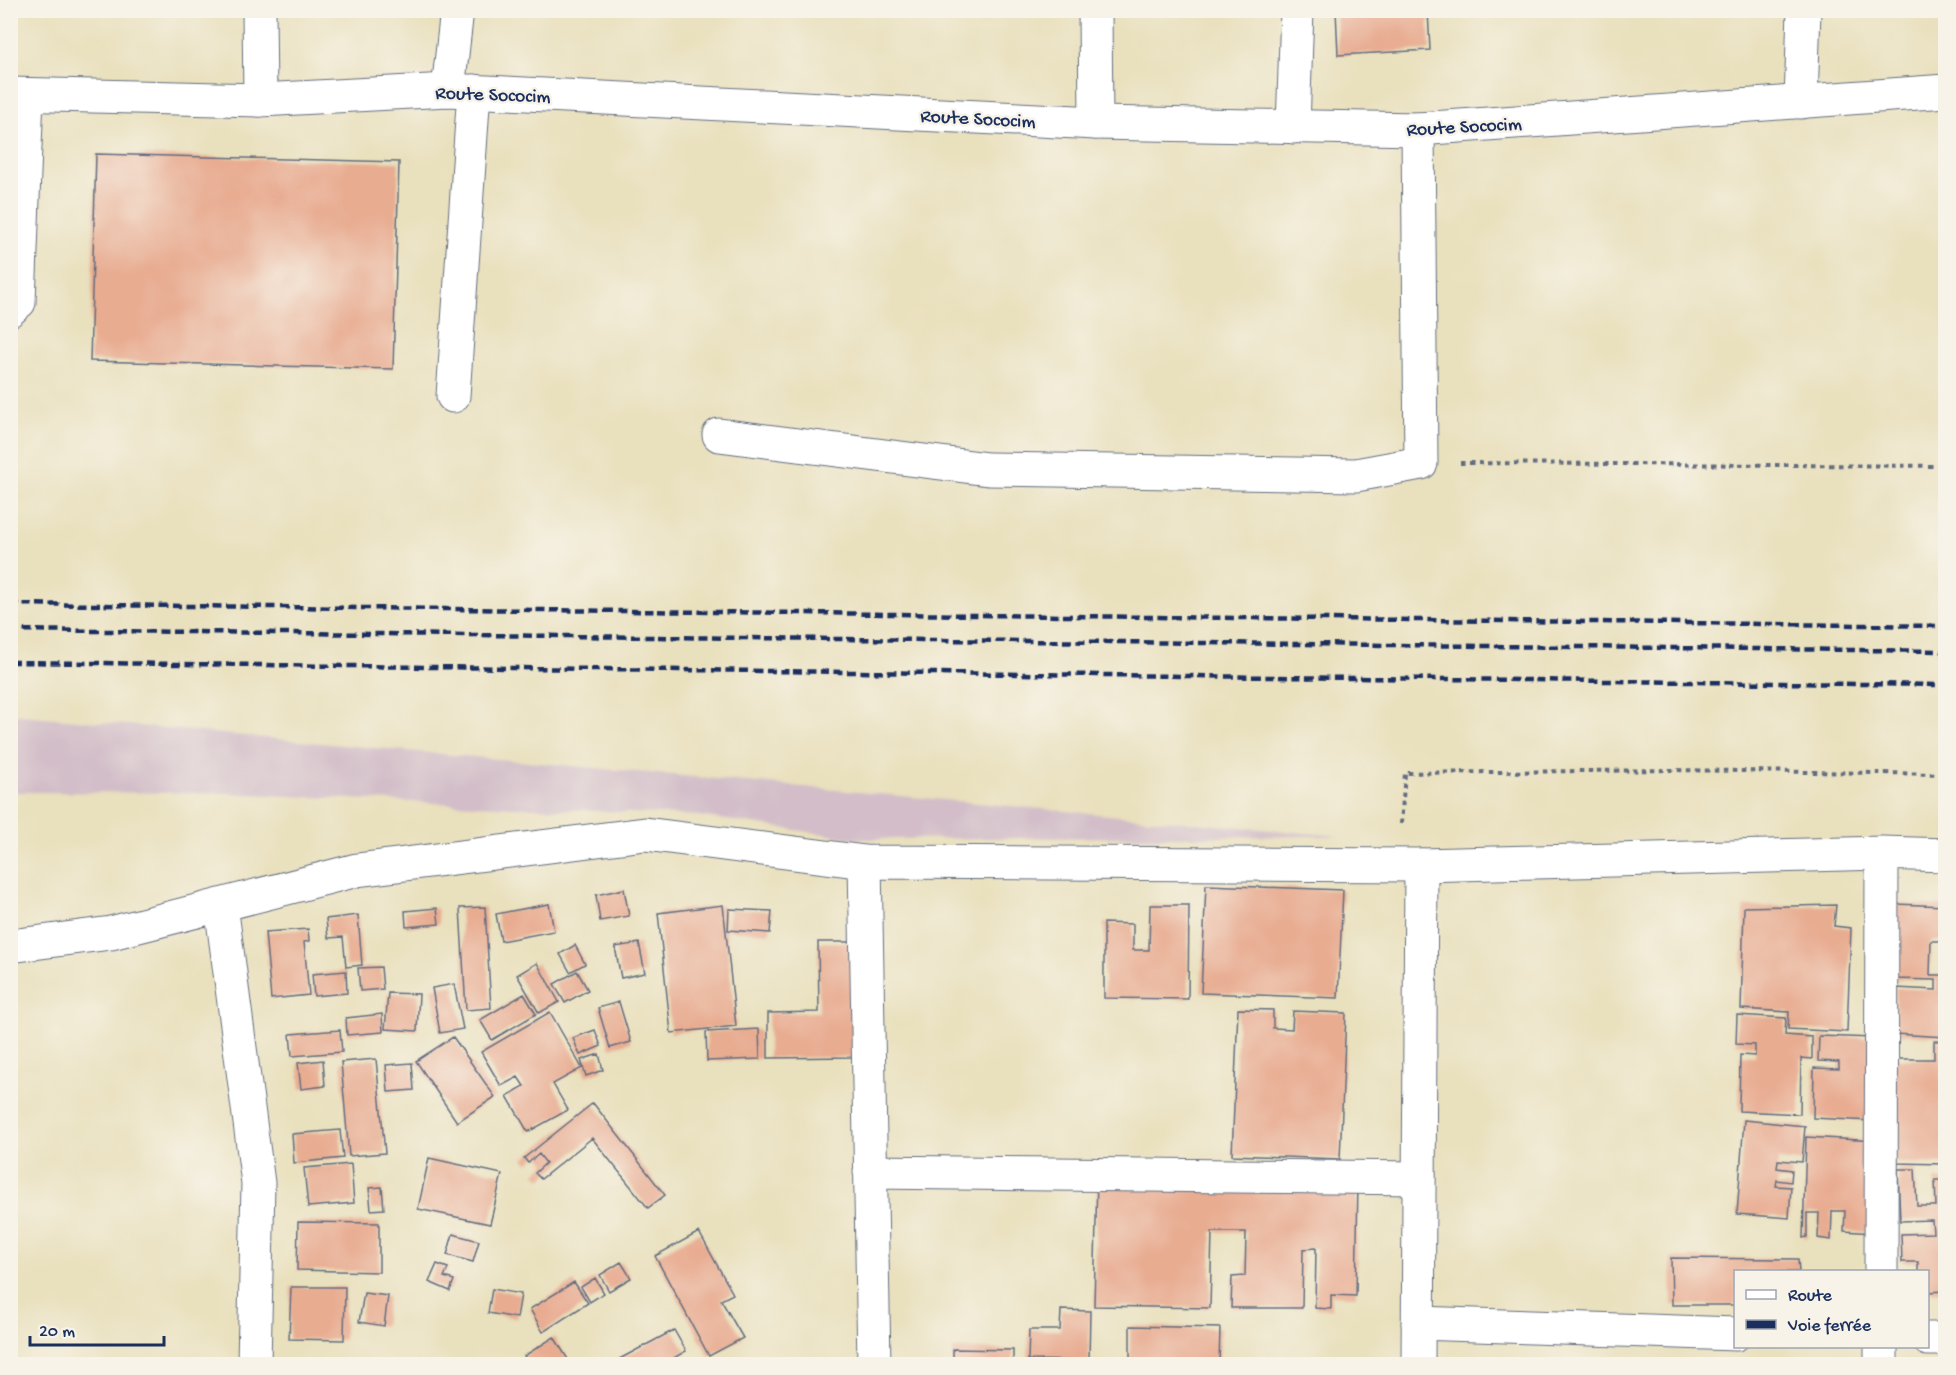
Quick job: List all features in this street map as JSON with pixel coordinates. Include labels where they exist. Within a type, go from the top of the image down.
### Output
[{"type":"street","points":[[259,10],[260,99]]},
{"type":"street","points":[[453,396],[461,91],[457,10]]},
{"type":"street","points":[[1095,10],[1096,123]]},
{"type":"street","points":[[1293,127],[1297,10]]},
{"type":"street","points":[[1801,102],[1804,10]]},
{"type":"street","name":"Route Sococim","points":[[19,95],[260,99],[461,91],[1096,123],[1418,129],[1946,91]]},
{"type":"street","points":[[10,310],[19,302],[19,95]]},
{"type":"street","points":[[719,435],[988,469],[1356,475],[1421,463],[1418,129]]},
{"type":"street","points":[[10,946],[111,933],[357,870],[645,834],[865,862],[1410,865],[1882,853],[1946,855]]},
{"type":"street","points":[[1881,1270],[1882,853]]},
{"type":"street","points":[[865,862],[874,1365]]},
{"type":"street","points":[[1410,865],[1419,1178],[1418,1365]]},
{"type":"street","points":[[221,905],[258,1183],[254,1365]]},
{"type":"street","points":[[870,1172],[1419,1178]]},
{"type":"street","points":[[1418,1323],[1734,1334]]},
{"type":"street","points":[[1929,1339],[1946,1339]]},
{"type":"street","points":[[1881,1348],[1881,1365]]},
{"type":"path","points":[[1421,463],[1946,466]]},
{"type":"path","points":[[1410,865],[1404,773],[1673,770],[1946,774]]},
{"type":"shaded area","points":[[11,714],[1339,836],[858,839],[698,816],[229,793],[11,792]]},
{"type":"building","points":[[1336,10],[1428,10],[1430,50],[1338,55]]},
{"type":"building","points":[[96,154],[399,162],[393,369],[90,361]]},
{"type":"building","points":[[1206,885],[1343,890],[1338,998],[1201,993]]},
{"type":"building","points":[[624,889],[629,916],[600,921],[596,895]]},
{"type":"building","points":[[549,904],[554,931],[501,941],[496,914]]},
{"type":"building","points":[[1895,904],[1946,906],[1946,941],[1931,941],[1930,975],[1946,975],[1946,1037],[1895,1034],[1896,988],[1936,990],[1936,980],[1894,979]]},
{"type":"building","points":[[723,905],[736,1026],[671,1033],[658,913]]},
{"type":"building","points":[[1150,905],[1189,905],[1188,999],[1104,998],[1104,923],[1133,924],[1133,950],[1149,950]]},
{"type":"building","points":[[1836,905],[1834,926],[1851,928],[1847,1032],[1788,1029],[1789,1012],[1741,1009],[1744,907]]},
{"type":"building","points":[[485,907],[491,1008],[466,1010],[460,908]]},
{"type":"building","points":[[437,908],[439,924],[406,927],[405,911]]},
{"type":"building","points":[[729,909],[772,911],[770,933],[728,930]]},
{"type":"building","points":[[358,915],[362,965],[346,967],[343,937],[328,938],[326,919]]},
{"type":"building","points":[[308,929],[309,941],[304,942],[309,995],[271,999],[265,932]]},
{"type":"building","points":[[818,942],[854,942],[855,1057],[768,1058],[768,1013],[819,1012]]},
{"type":"building","points":[[639,943],[645,973],[621,978],[615,947]]},
{"type":"building","points":[[575,945],[585,964],[570,972],[560,954]]},
{"type":"building","points":[[537,963],[559,1002],[539,1013],[517,975]]},
{"type":"building","points":[[381,967],[383,989],[360,991],[358,968]]},
{"type":"building","points":[[346,971],[347,993],[314,996],[312,974]]},
{"type":"building","points":[[577,971],[588,990],[565,1003],[554,984]]},
{"type":"building","points":[[454,984],[463,1029],[440,1033],[432,988]]},
{"type":"building","points":[[388,993],[419,994],[417,1031],[385,1029]]},
{"type":"building","points":[[524,994],[536,1014],[492,1040],[480,1020]]},
{"type":"building","points":[[619,1002],[631,1042],[610,1048],[598,1008]]},
{"type":"building","points":[[1238,1009],[1273,1010],[1273,1028],[1292,1029],[1293,1011],[1346,1013],[1340,1159],[1232,1155]]},
{"type":"building","points":[[550,1012],[582,1068],[553,1084],[568,1110],[528,1132],[507,1096],[524,1086],[518,1077],[501,1086],[481,1052]]},
{"type":"building","points":[[382,1014],[383,1032],[347,1035],[346,1018]]},
{"type":"building","points":[[1737,1015],[1786,1018],[1785,1035],[1812,1037],[1812,1059],[1801,1058],[1800,1114],[1739,1111],[1740,1055],[1755,1056],[1755,1045],[1736,1044]]},
{"type":"building","points":[[759,1029],[760,1059],[707,1061],[706,1032]]},
{"type":"building","points":[[340,1030],[342,1052],[292,1056],[290,1034]]},
{"type":"building","points":[[595,1030],[601,1046],[580,1055],[573,1038]]},
{"type":"building","points":[[1819,1036],[1874,1038],[1872,1121],[1813,1118],[1814,1068],[1839,1069],[1839,1062],[1818,1061]]},
{"type":"building","points":[[453,1037],[495,1097],[457,1122],[416,1061]]},
{"type":"building","points":[[1934,1041],[1946,1041],[1946,1164],[1895,1163],[1894,1059],[1934,1059]]},
{"type":"building","points":[[599,1054],[603,1070],[586,1076],[581,1060]]},
{"type":"building","points":[[376,1059],[385,1153],[349,1156],[341,1062]]},
{"type":"building","points":[[323,1060],[325,1086],[301,1089],[298,1063]]},
{"type":"building","points":[[412,1063],[414,1090],[388,1092],[386,1065]]},
{"type":"building","points":[[593,1103],[665,1195],[648,1208],[592,1138],[541,1179],[535,1173],[546,1163],[539,1154],[528,1163],[524,1158]]},
{"type":"building","points":[[1744,1120],[1805,1126],[1802,1162],[1778,1160],[1777,1168],[1792,1170],[1791,1182],[1777,1180],[1776,1186],[1791,1187],[1789,1218],[1737,1214]]},
{"type":"building","points":[[340,1130],[343,1158],[294,1163],[292,1134]]},
{"type":"building","points":[[1806,1137],[1876,1141],[1873,1233],[1844,1231],[1845,1211],[1832,1211],[1831,1240],[1818,1238],[1819,1213],[1807,1213],[1807,1237],[1803,1238]]},
{"type":"building","points":[[429,1158],[502,1174],[490,1224],[418,1209]]},
{"type":"building","points":[[351,1164],[354,1203],[308,1207],[304,1168]]},
{"type":"building","points":[[1898,1169],[1915,1169],[1917,1206],[1936,1206],[1935,1180],[1946,1180],[1946,1291],[1929,1292],[1929,1270],[1918,1270],[1918,1262],[1902,1262],[1901,1234],[1933,1233],[1932,1220],[1900,1221]]},
{"type":"building","points":[[1097,1178],[1358,1182],[1356,1296],[1331,1295],[1331,1309],[1315,1308],[1316,1248],[1303,1249],[1302,1308],[1231,1308],[1232,1277],[1245,1276],[1246,1232],[1212,1232],[1210,1308],[1094,1306]]},
{"type":"building","points":[[382,1187],[384,1209],[371,1210],[369,1188]]},
{"type":"building","points":[[298,1222],[379,1223],[379,1272],[297,1270]]},
{"type":"building","points":[[699,1232],[733,1294],[721,1300],[743,1338],[709,1356],[655,1256]]},
{"type":"building","points":[[453,1234],[479,1241],[473,1262],[447,1255]]},
{"type":"building","points":[[1671,1258],[1798,1259],[1799,1270],[1734,1270],[1734,1305],[1672,1305]]},
{"type":"building","points":[[621,1262],[631,1278],[609,1291],[600,1275]]},
{"type":"building","points":[[437,1264],[448,1268],[444,1277],[454,1280],[450,1291],[429,1282]]},
{"type":"building","points":[[595,1278],[604,1293],[590,1302],[581,1287]]},
{"type":"building","points":[[574,1282],[588,1303],[543,1332],[530,1309]]},
{"type":"building","points":[[291,1287],[345,1287],[344,1340],[289,1339]]},
{"type":"building","points":[[492,1289],[521,1294],[517,1318],[488,1313]]},
{"type":"building","points":[[364,1293],[388,1296],[384,1326],[359,1322]]},
{"type":"building","points":[[1061,1310],[1090,1311],[1089,1361],[1028,1360],[1029,1330],[1060,1330]]},
{"type":"building","points":[[1130,1326],[1220,1328],[1219,1364],[1130,1364]]},
{"type":"building","points":[[674,1330],[686,1351],[666,1364],[610,1364]]},
{"type":"building","points":[[554,1337],[571,1364],[529,1364],[524,1356]]},
{"type":"building","points":[[953,1349],[1013,1350],[1013,1364],[953,1364]]},
{"type":"railway","points":[[10,604],[1946,626]]},
{"type":"railway","points":[[10,630],[1946,651]]},
{"type":"railway","points":[[10,662],[1946,685]]}]
